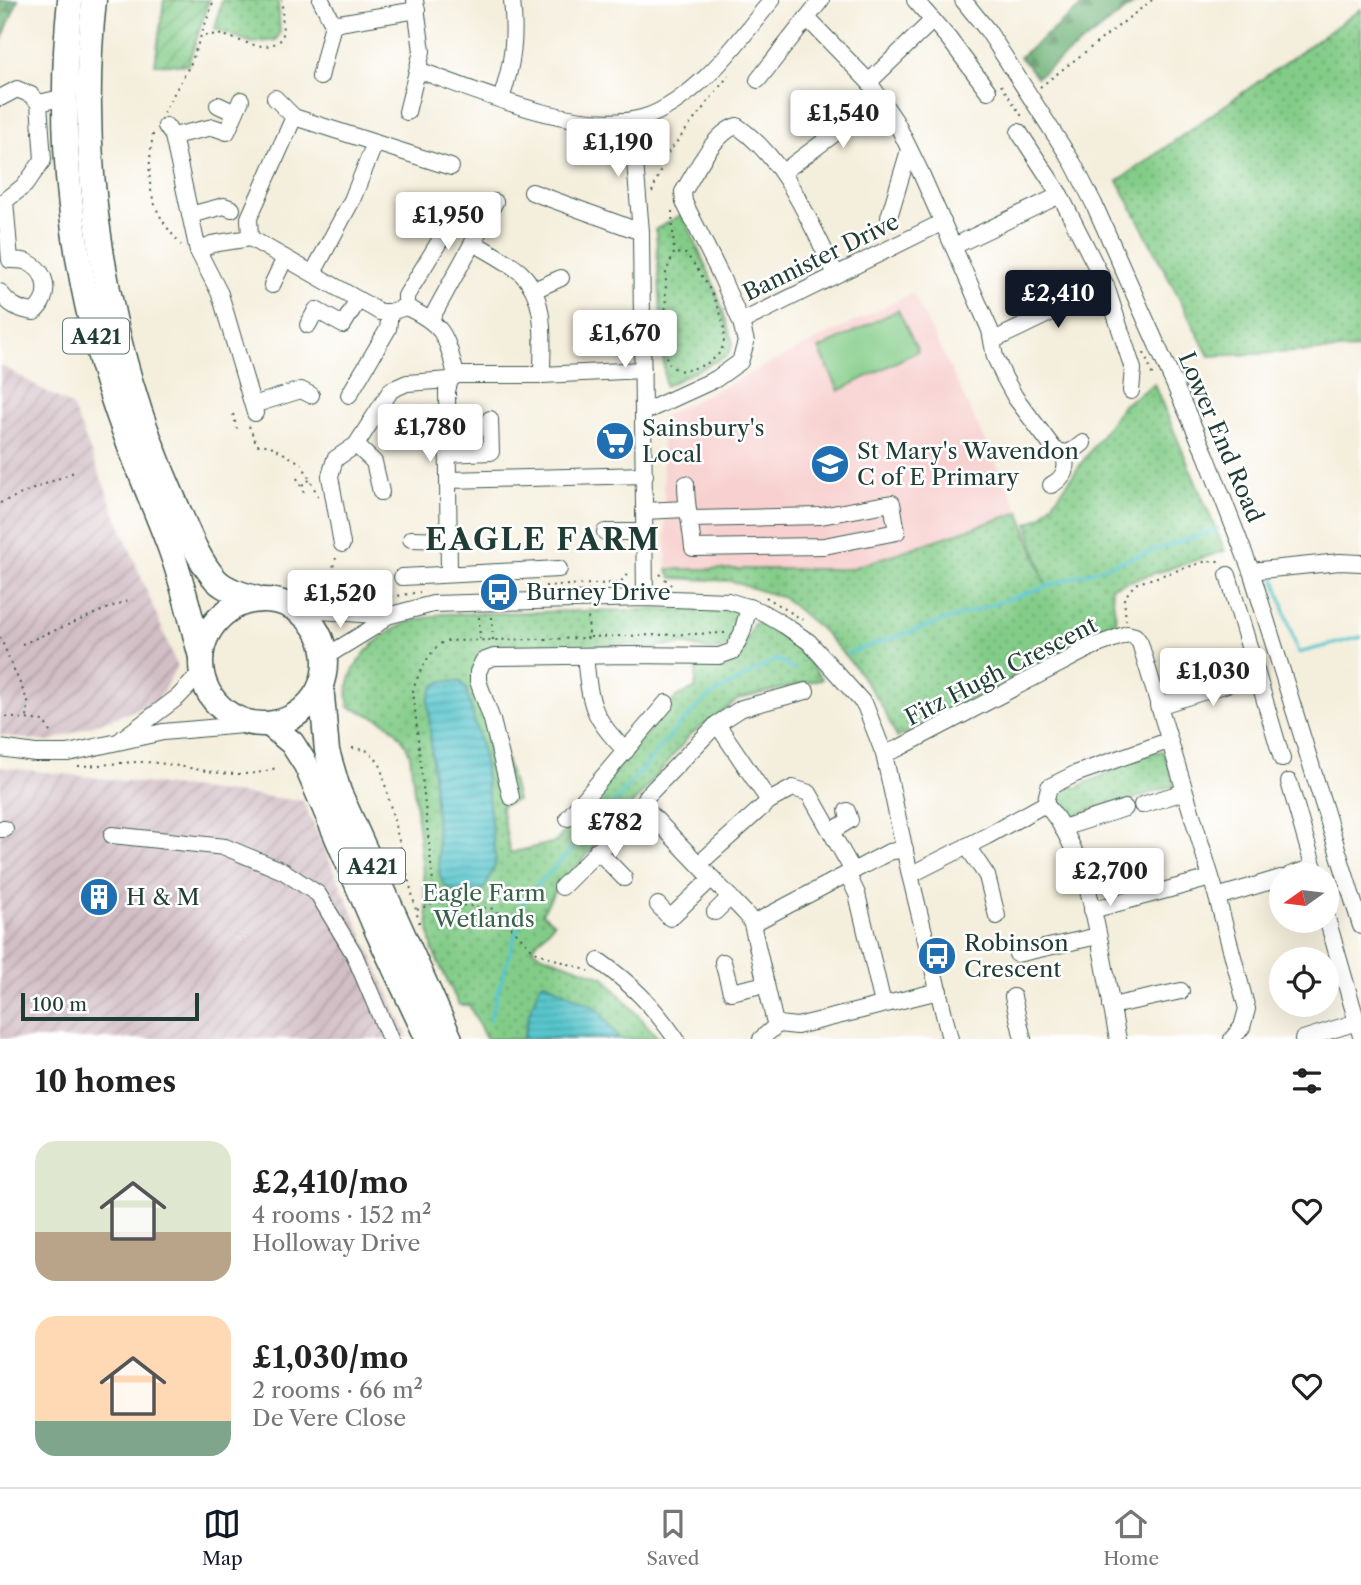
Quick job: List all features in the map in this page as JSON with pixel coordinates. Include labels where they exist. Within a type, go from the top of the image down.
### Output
[{"type":"highway","name":"A421","points":[[70,0],[66,34],[65,97],[68,177],[78,256],[92,322],[114,401],[174,558],[201,665]]},
{"type":"highway","name":"A421","points":[[94,0],[90,61],[92,174],[101,251],[135,395],[163,474],[197,551],[217,581],[236,593],[259,599]]},
{"type":"highway","points":[[259,599],[279,601],[296,609],[311,622],[321,639],[325,657],[321,685],[312,700],[300,712],[285,720],[261,724],[235,718],[219,706],[208,691],[201,665],[204,643],[212,626],[225,612],[241,603],[259,599]]},
{"type":"highway","name":"A421","points":[[321,685],[327,751],[339,792],[450,1039]]},
{"type":"highway","name":"A421","points":[[261,724],[292,743],[306,765],[378,933],[428,1039]]},
{"type":"street","points":[[320,76],[333,24],[321,0]]},
{"type":"street","points":[[418,70],[501,99],[591,122],[623,121],[657,111],[703,80],[772,0]]},
{"type":"street","points":[[758,80],[821,0]]},
{"type":"street","points":[[915,0],[988,91]]},
{"type":"street","name":"Lower End Road","points":[[963,0],[988,31],[1073,163],[1094,204],[1206,455],[1251,570],[1361,926]]},
{"type":"street","points":[[501,99],[511,69],[515,39],[515,1]]},
{"type":"street","points":[[333,24],[416,5],[422,51],[407,112]]},
{"type":"street","points":[[807,18],[869,82],[909,150],[954,246],[993,340],[995,357],[1015,397],[1030,413],[1046,441],[1063,454],[1067,463],[1060,480],[1051,485]]},
{"type":"street","points":[[869,82],[933,20]]},
{"type":"street","points":[[0,98],[17,89],[31,94],[39,103],[43,160],[25,185],[3,202],[5,262],[29,262],[44,277],[46,293],[43,305],[34,312],[20,310],[6,301],[0,292]]},
{"type":"street","points":[[39,103],[65,97]]},
{"type":"street","points":[[275,98],[294,117],[451,167]]},
{"type":"street","points":[[783,172],[881,99]]},
{"type":"street","points":[[218,104],[238,106],[227,132],[213,127],[169,131],[198,251],[220,294],[254,409],[301,390],[311,396]]},
{"type":"street","points":[[250,238],[249,218],[294,117]]},
{"type":"street","points":[[623,121],[635,162],[641,232],[645,598]]},
{"type":"street","points":[[741,322],[684,202],[683,192],[719,137],[728,128],[737,126],[754,138],[783,172],[836,274]]},
{"type":"street","points":[[1019,132],[1059,195],[1106,286],[1133,369],[1131,391]]},
{"type":"street","points":[[313,274],[352,200],[375,143]]},
{"type":"street","points":[[889,218],[909,150]]},
{"type":"street","points":[[532,192],[641,232]]},
{"type":"street","points":[[954,246],[1059,195]]},
{"type":"street","points":[[431,319],[495,202]]},
{"type":"street","points":[[190,215],[224,205],[232,209]]},
{"type":"street","name":"Bannister Drive","points":[[644,412],[716,379],[740,362],[746,342],[741,322],[943,222]]},
{"type":"street","points":[[349,395],[447,229]]},
{"type":"street","points":[[198,251],[212,244],[250,238],[380,312],[398,309],[431,319],[447,339],[453,378],[447,391],[449,573]]},
{"type":"street","points":[[474,243],[519,272],[534,290],[541,310],[542,375]]},
{"type":"street","points":[[272,285],[285,258]]},
{"type":"street","points":[[534,290],[562,278]]},
{"type":"street","points":[[993,340],[1106,286]]},
{"type":"street","points":[[307,325],[316,310],[344,326],[358,299]]},
{"type":"street","points":[[342,544],[346,522],[330,476],[335,459],[356,446],[391,390],[407,383],[453,378],[643,370]]},
{"type":"street","points":[[448,454],[491,452],[490,419]]},
{"type":"street","points":[[1063,454],[1073,452],[1083,443]]},
{"type":"street","points":[[356,446],[374,461],[382,492]]},
{"type":"street","points":[[448,480],[645,475]]},
{"type":"street","points":[[644,512],[688,514],[821,516],[892,503],[897,532],[824,545],[693,548],[688,514],[686,484]]},
{"type":"street","points":[[821,516],[824,545]]},
{"type":"street","points":[[605,532],[645,531]]},
{"type":"street","points":[[411,539],[450,540]]},
{"type":"street","points":[[1251,570],[1340,562],[1361,563]]},
{"type":"street","points":[[402,577],[559,569]]},
{"type":"street","points":[[1228,575],[1282,759]]},
{"type":"street","points":[[296,609],[387,616],[433,604],[486,606],[645,598],[728,601],[772,618],[801,636],[834,667],[866,705],[884,754],[950,1039]]},
{"type":"street","points":[[511,797],[492,720],[478,681],[483,661],[493,658],[585,656],[719,656],[733,651],[749,607]]},
{"type":"street","points":[[325,657],[387,616]]},
{"type":"street","name":"Fitz Hugh Crescent","points":[[884,754],[1092,648],[1127,634],[1135,636],[1140,643],[1217,897],[1247,1009],[1241,1035]]},
{"type":"street","points":[[585,656],[590,699],[605,730],[626,751]]},
{"type":"street","points":[[120,741],[152,714],[178,697],[201,665]]},
{"type":"street","points":[[1158,706],[1256,675]]},
{"type":"street","points":[[562,887],[643,806],[647,796],[717,724],[742,708],[806,691]]},
{"type":"street","points":[[568,818],[666,704]]},
{"type":"street","points":[[0,748],[35,753],[68,753],[163,732],[261,724]]},
{"type":"street","points":[[717,724],[769,801]]},
{"type":"street","points":[[910,874],[1045,804],[1049,787],[1075,774],[1168,741]]},
{"type":"street","points":[[1289,782],[1313,863]]},
{"type":"street","points":[[699,864],[769,801],[793,788],[809,793],[832,831],[851,873],[883,1004]]},
{"type":"street","points":[[1062,828],[1184,792]]},
{"type":"street","points":[[1045,804],[1057,817],[1077,858],[1092,909],[1118,1039]]},
{"type":"street","points":[[643,806],[747,915],[752,924],[774,1018],[778,1024],[799,1032],[883,1004],[939,990]]},
{"type":"street","points":[[832,831],[850,820],[847,811]]},
{"type":"street","points":[[112,835],[225,847],[283,871],[318,894],[354,954],[390,1039]]},
{"type":"street","points":[[967,846],[987,876],[997,916]]},
{"type":"street","points":[[752,924],[890,852],[905,849]]},
{"type":"street","points":[[597,850],[624,878]]},
{"type":"street","points":[[658,905],[670,918],[712,878]]},
{"type":"street","points":[[1092,909],[1211,878]]},
{"type":"street","points":[[1217,897],[1269,882]]},
{"type":"street","points":[[715,912],[730,897]]},
{"type":"street","points":[[1303,1039],[1359,1029],[1331,933]]},
{"type":"street","points":[[1017,954],[1098,936]]},
{"type":"street","points":[[723,962],[731,992],[766,984]]},
{"type":"street","points":[[595,966],[621,976],[652,1005],[676,1039]]},
{"type":"street","points":[[1111,1006],[1181,991]]},
{"type":"street","points":[[1013,997],[1023,1039]]},
{"type":"street","points":[[761,1039],[778,1024]]},
{"type":"path","points":[[202,35],[223,36],[259,47],[278,43],[284,32],[282,0]]},
{"type":"path","points":[[1030,94],[1152,0]]},
{"type":"path","points":[[643,117],[650,132],[668,153]]},
{"type":"path","points":[[672,208],[674,253],[665,275],[666,359],[670,366],[683,371],[713,360],[721,351],[723,333],[722,320],[701,272],[686,254],[674,253]]},
{"type":"path","points":[[658,275],[665,275]]},
{"type":"path","points":[[233,414],[237,429]]},
{"type":"path","points":[[0,503],[74,472]]},
{"type":"path","points":[[297,478],[305,495]]},
{"type":"path","points":[[301,486],[311,480]]},
{"type":"path","points":[[22,644],[128,600]]},
{"type":"path","points":[[486,606],[493,639],[493,658]]},
{"type":"path","points":[[480,640],[486,606]]},
{"type":"path","points":[[588,608],[589,638]]},
{"type":"path","points":[[435,902],[413,690],[437,645],[445,641],[742,632]]},
{"type":"path","points":[[0,637],[28,702],[27,719]]},
{"type":"path","points":[[6,717],[44,721],[52,736]]},
{"type":"path","points":[[352,748],[369,751],[380,764],[421,931]]},
{"type":"path","points":[[73,766],[143,762],[236,774],[261,773],[276,768]]},
{"type":"path","points":[[417,910],[435,902],[494,909],[521,940],[540,954],[595,966]]},
{"type":"shaded area","name":"St Mary's Wavendon C of E Primary","points":[[913,293],[1020,512],[849,569],[667,569],[661,417]]},
{"type":"shaded area","points":[[0,365],[72,406],[177,666],[157,702],[48,742],[0,735]]},
{"type":"shaded area","points":[[0,767],[303,801],[407,1035],[406,1039],[0,1039]]},
{"type":"green space","points":[[0,0],[18,0],[0,44]]},
{"type":"green space","points":[[164,0],[209,0],[188,65],[155,64]]},
{"type":"green space","points":[[222,0],[278,0],[280,33],[276,40],[252,43],[215,29]]},
{"type":"green space","points":[[1089,0],[1139,0],[1037,77],[1020,57]]},
{"type":"green space","points":[[1361,9],[1361,349],[1209,356],[1118,181]]},
{"type":"green space","points":[[683,214],[716,290],[733,343],[728,355],[665,386],[656,229]]},
{"type":"green space","points":[[898,310],[918,351],[839,391],[819,349]]},
{"type":"green space","points":[[1154,384],[1225,551],[1111,587],[1117,626],[1088,638],[897,738],[881,704],[855,667],[822,630],[784,598],[730,581],[672,578],[667,569],[849,569],[1020,512],[1045,584],[1028,524],[1042,516],[1059,495],[1123,405]]},
{"type":"green space","name":"Eagle Farm Wetlands","points":[[725,608],[736,612],[741,621],[728,647],[715,650],[682,644],[659,646],[656,650],[639,650],[635,645],[595,646],[587,652],[550,652],[545,647],[502,648],[498,653],[478,656],[517,800],[501,806],[510,853],[556,842],[677,696],[695,689],[697,664],[720,664],[735,657],[745,644],[754,623],[783,637],[822,679],[739,699],[690,735],[555,891],[542,913],[554,923],[532,948],[540,954],[604,977],[659,1039],[486,1039],[469,1005],[459,1005],[433,951],[410,755],[400,736],[386,723],[349,707],[348,693],[355,667],[372,645],[384,636],[412,622],[441,614]]},
{"type":"green space","points":[[1164,752],[1175,788],[1170,786],[1115,806],[1111,803],[1071,819],[1059,798],[1062,792],[1116,769],[1120,763]]},
{"type":"water","points":[[443,681],[461,682],[466,689],[483,754],[496,863],[485,888],[477,892],[455,891],[445,886],[440,877],[428,701],[434,686]]},
{"type":"water","points":[[544,982],[598,1009],[619,1039],[523,1039],[529,1013],[540,985]]},
{"type":"waterway","points":[[848,653],[1218,529]]},
{"type":"waterway","points":[[1275,579],[1298,653],[1361,637]]},
{"type":"waterway","points":[[489,1021],[521,918],[522,905],[531,892],[600,820],[681,723],[710,696],[777,659],[794,670]]},
{"type":"place","name":"Sainsbury's Local","points":[[615,441]]},
{"type":"place","name":"St Mary's Wavendon C of E Primary","points":[[830,464]]},
{"type":"place","name":"Burney Drive","points":[[499,592]]},
{"type":"place","name":"H & M","points":[[99,897]]},
{"type":"place","name":"Robinson Crescent","points":[[937,956]]},
{"type":"district","name":"EAGLE FARM","points":[[543,539]]}]
